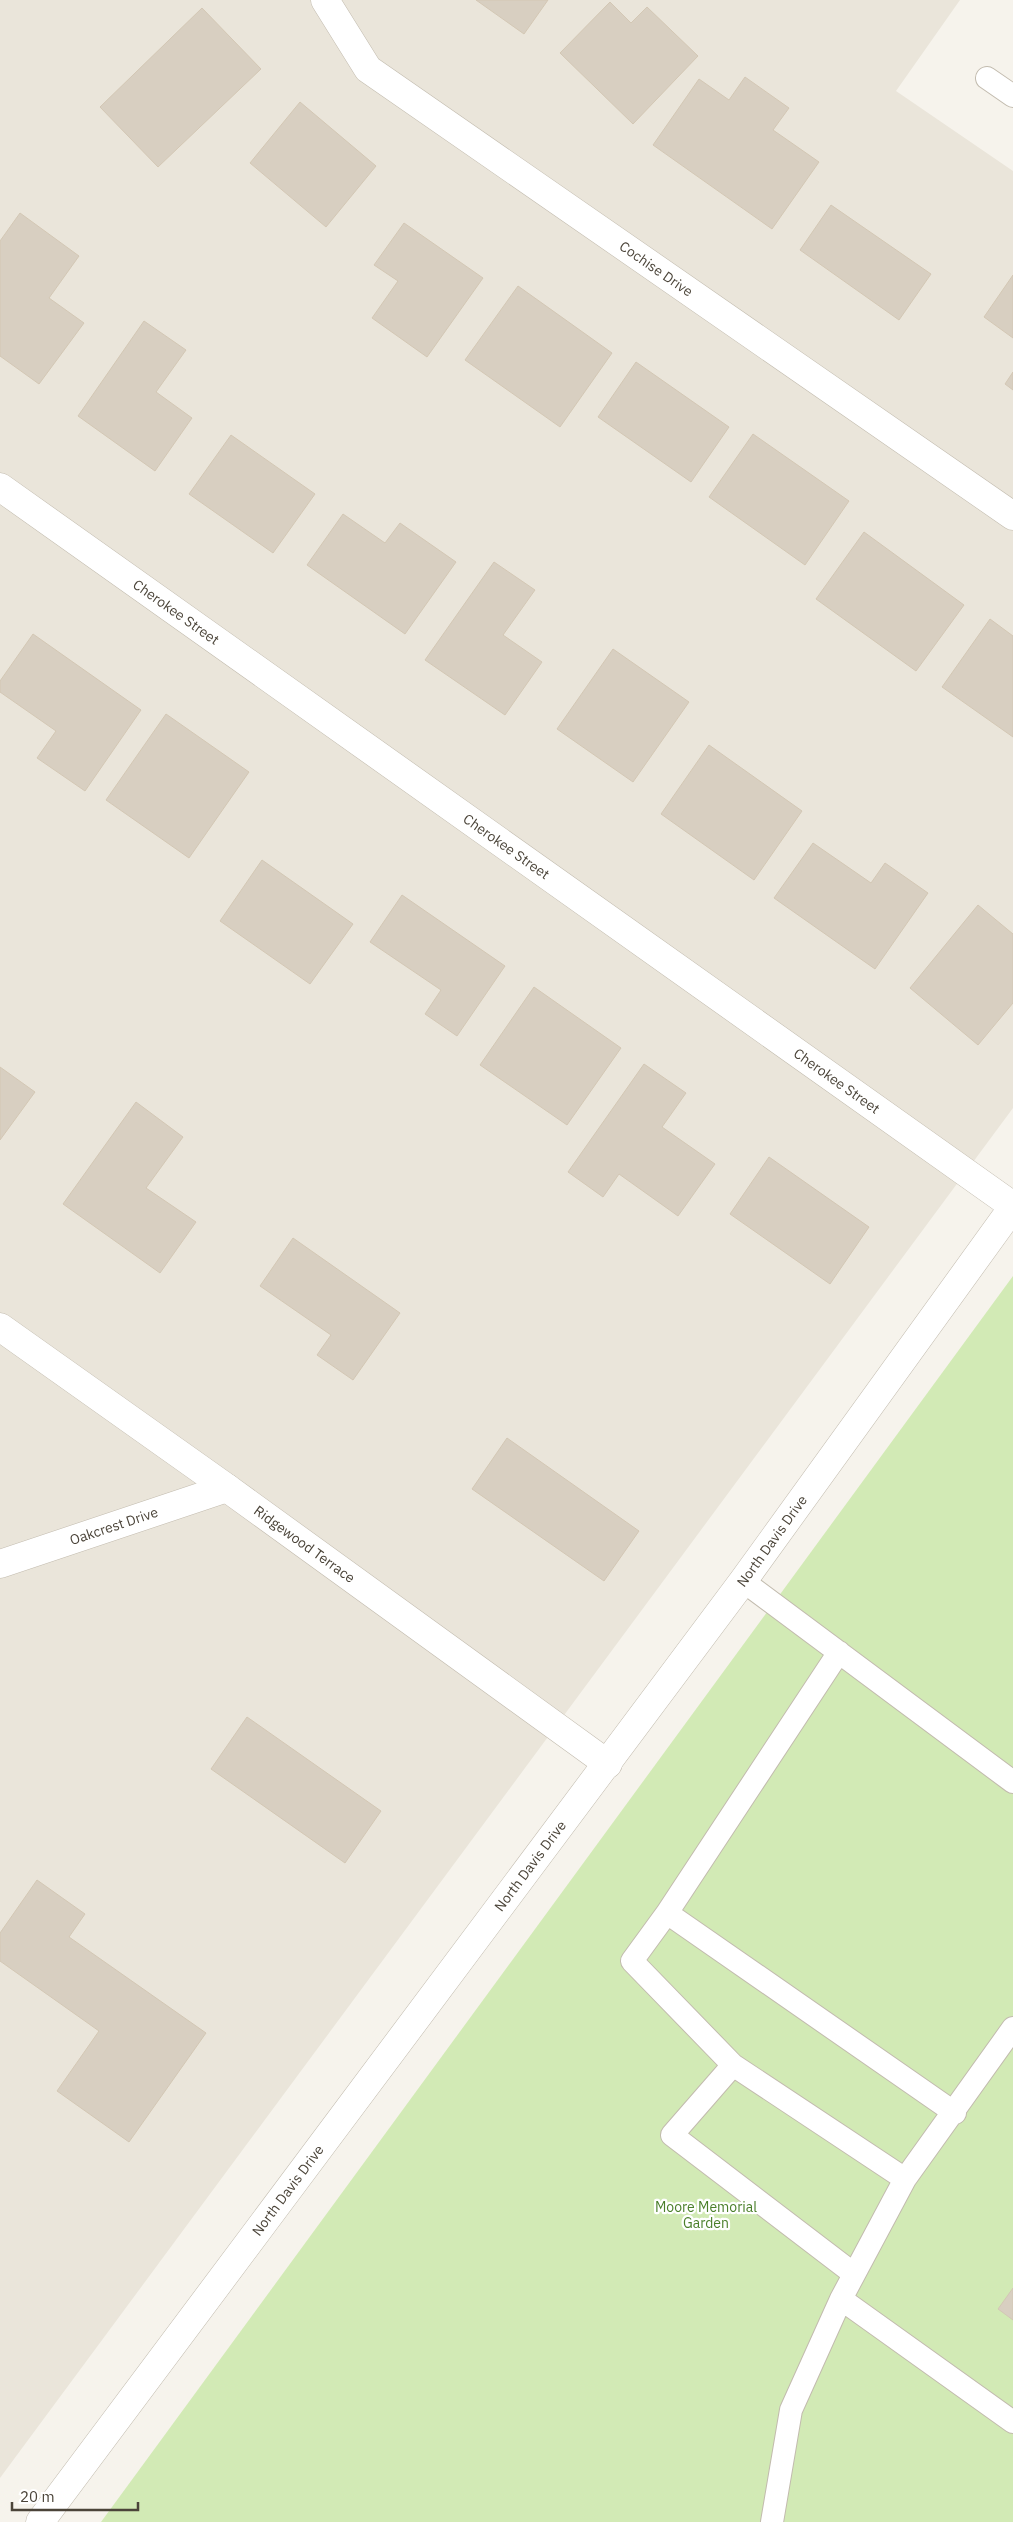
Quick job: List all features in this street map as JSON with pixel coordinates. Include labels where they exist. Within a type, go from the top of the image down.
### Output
[{"type":"street","name":"Cochise Drive","points":[[325,0],[368,69],[1013,516]]},
{"type":"street","name":"Cherokee Street","points":[[0,487],[1013,1207]]},
{"type":"street","name":"North Davis Drive","points":[[40,2522],[608,1764],[743,1581],[1013,1207]]},
{"type":"street","name":"Ridgewood Terrace","points":[[0,1327],[228,1488],[608,1764]]},
{"type":"street","name":"Oakcrest Drive","points":[[0,1564],[228,1488]]},
{"type":"lane","points":[[987,78],[1013,96]]},
{"type":"lane","points":[[743,1581],[1013,1782]]},
{"type":"lane","points":[[839,1652],[667,1913],[632,1962],[733,2064],[905,2179]]},
{"type":"lane","points":[[667,1913],[955,2112]]},
{"type":"lane","points":[[772,2522],[791,2410],[841,2299],[905,2179],[955,2112],[1013,2028]]},
{"type":"lane","points":[[733,2064],[672,2135],[854,2274]]},
{"type":"lane","points":[[841,2299],[1013,2422]]},
{"type":"shaded area","points":[[0,0],[960,0],[896,91],[1013,171],[1013,1108],[0,2478]]},
{"type":"green space","name":"Moore Memorial Garden","points":[[1013,1276],[1013,2522],[101,2522]]},
{"type":"building","points":[[476,0],[548,0],[524,34]]},
{"type":"building","points":[[610,2],[631,23],[647,7],[698,56],[633,124],[560,53]]},
{"type":"building","points":[[202,8],[261,69],[158,167],[100,107]]},
{"type":"building","points":[[745,77],[789,108],[773,130],[819,162],[772,229],[653,145],[699,79],[729,100]]},
{"type":"building","points":[[300,102],[376,166],[326,227],[250,163]]},
{"type":"building","points":[[831,205],[931,274],[899,320],[800,250]]},
{"type":"building","points":[[20,213],[79,256],[49,298],[84,323],[39,384],[0,356],[0,241]]},
{"type":"building","points":[[404,223],[483,278],[427,357],[372,318],[398,281],[374,265]]},
{"type":"building","points":[[1013,275],[1013,338],[984,317]]},
{"type":"building","points":[[518,286],[612,353],[560,427],[465,360]]},
{"type":"building","points":[[144,321],[186,350],[156,392],[192,418],[155,471],[78,416]]},
{"type":"building","points":[[636,362],[729,427],[691,482],[598,417]]},
{"type":"building","points":[[1013,372],[1013,390],[1005,384]]},
{"type":"building","points":[[753,434],[849,501],[805,565],[709,497]]},
{"type":"building","points":[[231,435],[315,494],[273,553],[189,494]]},
{"type":"building","points":[[343,514],[385,543],[400,523],[456,562],[405,634],[307,565]]},
{"type":"building","points":[[864,532],[964,605],[916,671],[816,599]]},
{"type":"building","points":[[494,562],[535,590],[503,635],[542,662],[505,715],[425,660]]},
{"type":"building","points":[[990,619],[1013,636],[1013,737],[942,687]]},
{"type":"building","points":[[33,634],[141,710],[85,791],[37,758],[56,731],[0,692],[0,681]]},
{"type":"building","points":[[613,649],[689,702],[633,782],[557,729]]},
{"type":"building","points":[[166,714],[249,772],[189,858],[106,800]]},
{"type":"building","points":[[709,745],[802,811],[754,880],[661,814]]},
{"type":"building","points":[[813,843],[871,883],[885,863],[928,893],[875,969],[774,898]]},
{"type":"building","points":[[262,860],[353,924],[310,984],[220,921]]},
{"type":"building","points":[[402,895],[505,966],[457,1036],[425,1014],[441,990],[370,942]]},
{"type":"building","points":[[978,905],[1013,934],[1013,1003],[978,1045],[910,988]]},
{"type":"building","points":[[534,987],[621,1048],[567,1125],[480,1065]]},
{"type":"building","points":[[644,1064],[686,1093],[662,1127],[715,1164],[678,1216],[619,1174],[603,1197],[568,1172]]},
{"type":"building","points":[[0,1067],[35,1092],[0,1140]]},
{"type":"building","points":[[136,1102],[183,1137],[146,1188],[196,1222],[160,1273],[63,1204]]},
{"type":"building","points":[[769,1157],[869,1227],[830,1284],[730,1214]]},
{"type":"building","points":[[293,1238],[400,1313],[353,1380],[317,1355],[331,1335],[260,1286]]},
{"type":"building","points":[[507,1438],[639,1531],[604,1581],[472,1489]]},
{"type":"building","points":[[247,1717],[381,1811],[345,1863],[211,1769]]},
{"type":"building","points":[[37,1880],[85,1914],[69,1937],[206,2033],[129,2142],[57,2091],[99,2031],[0,1961],[0,1933]]},
{"type":"building","points":[[1013,2288],[1013,2320],[998,2309]]}]
